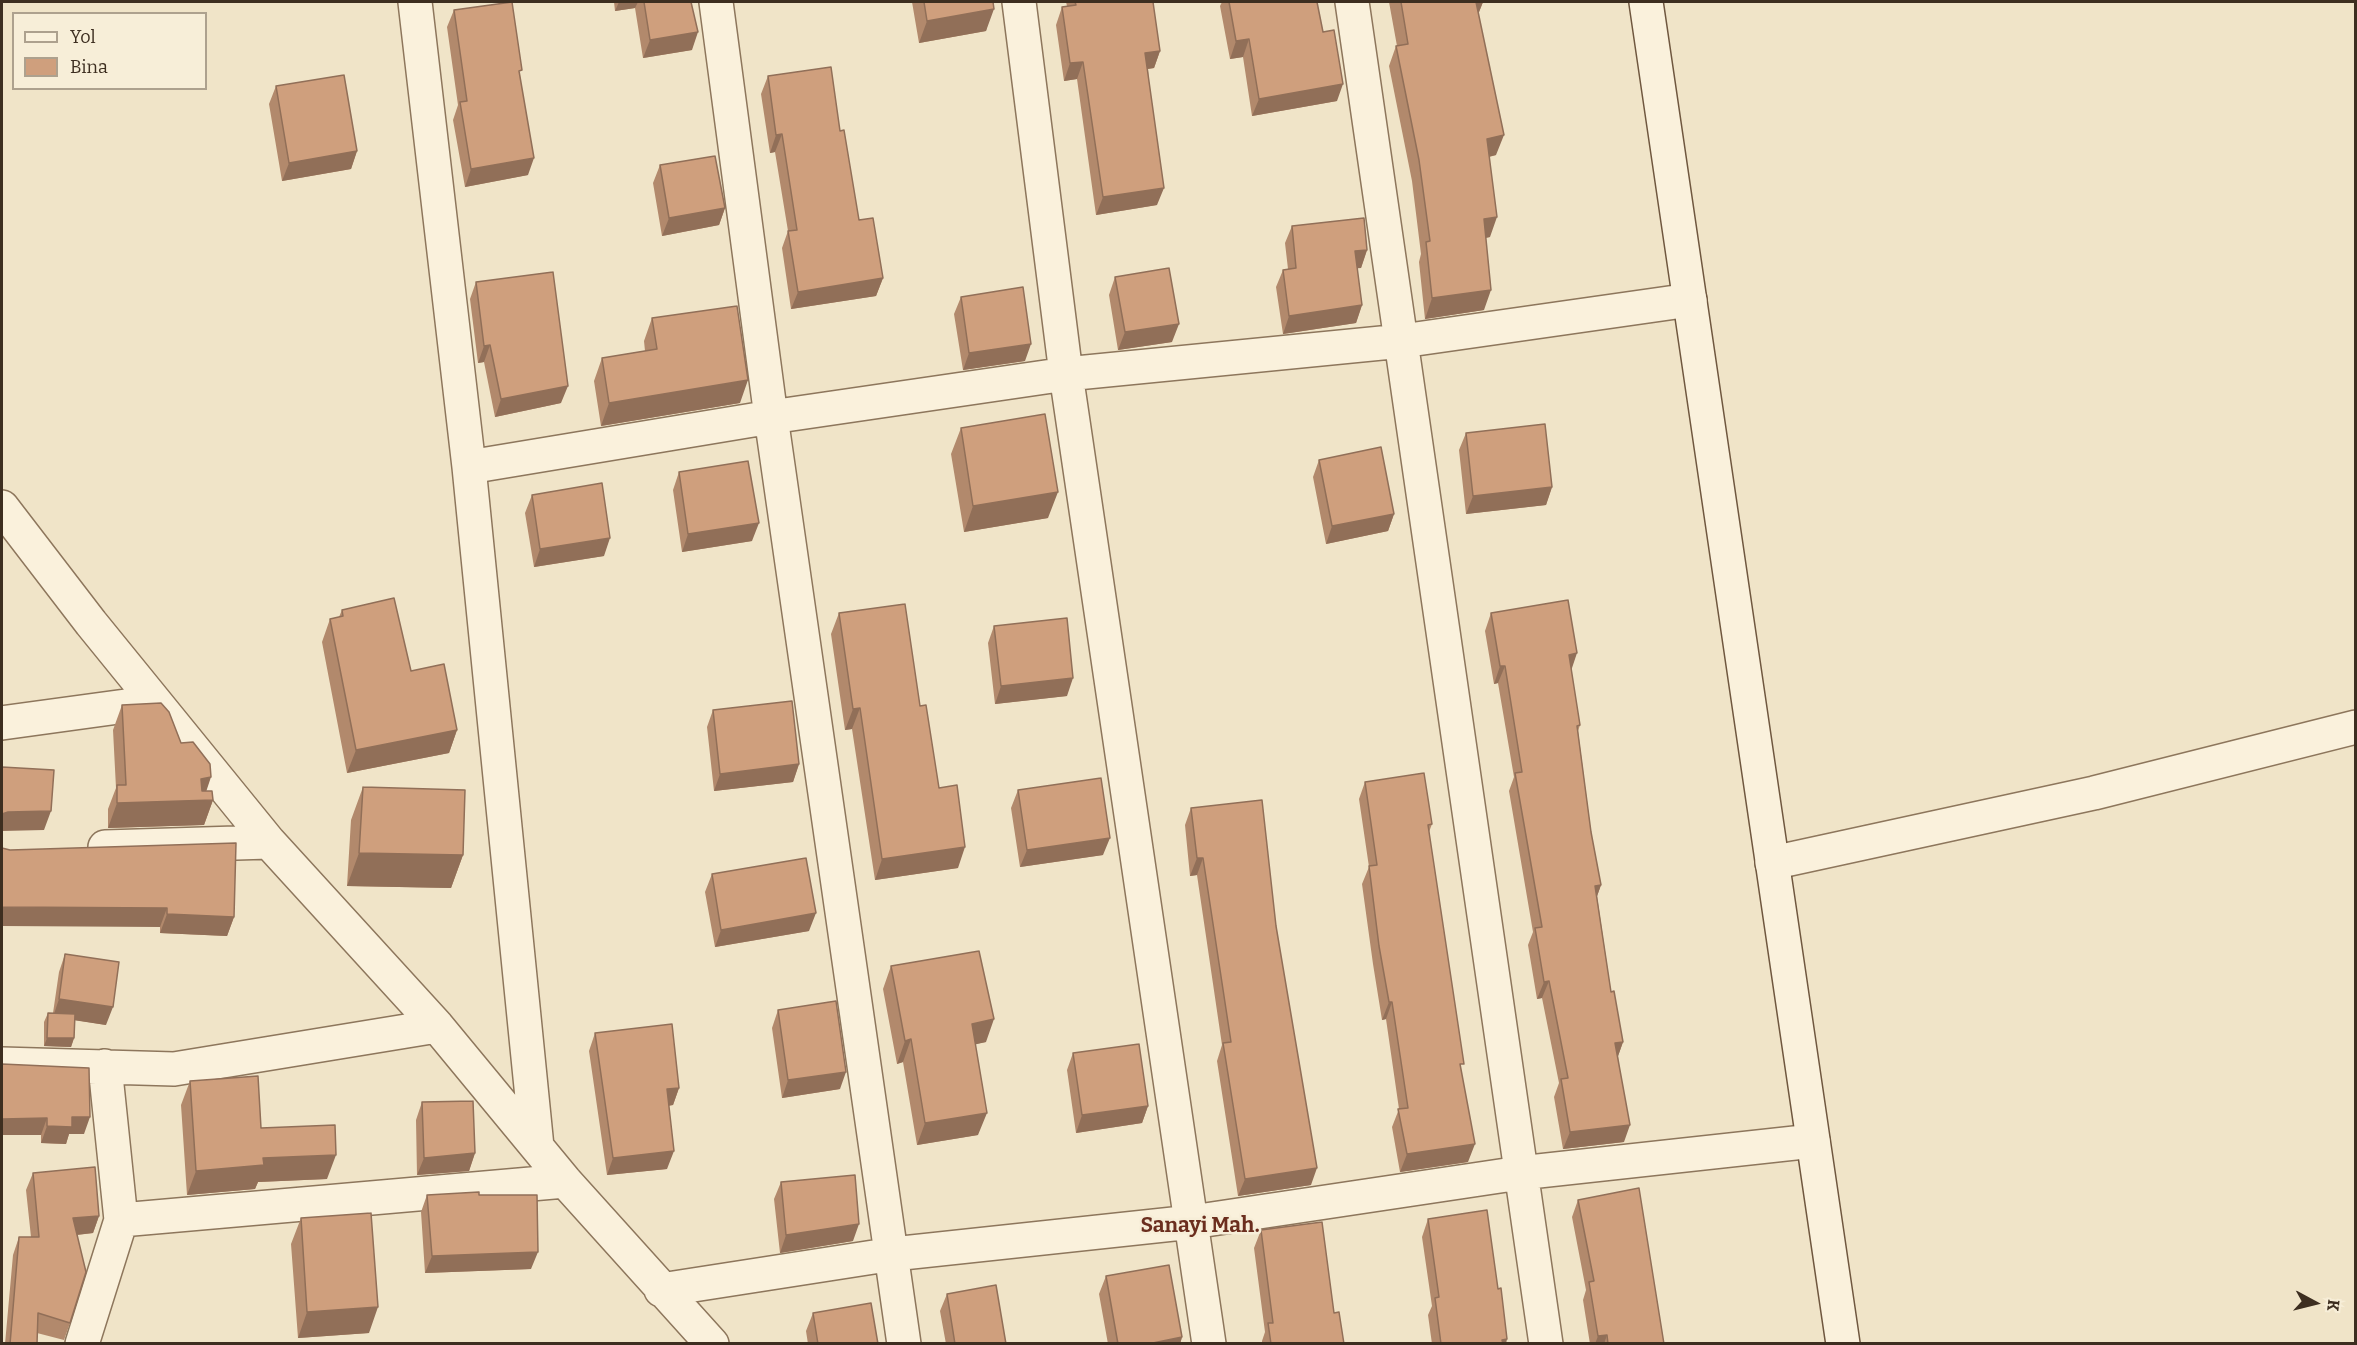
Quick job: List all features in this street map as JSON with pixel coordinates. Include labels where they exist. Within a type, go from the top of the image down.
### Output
[{"type":"street","points":[[415,2],[469,466],[537,1147]]},
{"type":"street","points":[[716,2],[771,417],[893,1254],[904,1344]]},
{"type":"street","points":[[1019,2],[1066,374],[1209,1344]]},
{"type":"street","points":[[1352,2],[1546,1344]]},
{"type":"street","points":[[1646,2],[1843,1344]]},
{"type":"street","points":[[469,466],[771,417],[1066,374],[1402,341],[1690,300]]},
{"type":"street","points":[[2,507],[268,842],[437,1026],[565,1181],[712,1344]]},
{"type":"street","points":[[2,723],[155,702]]},
{"type":"street","points":[[1773,863],[2094,793],[2355,727]]},
{"type":"street","points":[[80,848],[268,842]]},
{"type":"street","points":[[2,1064],[174,1069],[437,1026]]},
{"type":"street","points":[[82,1344],[122,1220],[105,1066]]},
{"type":"street","points":[[661,1290],[893,1254],[1192,1222],[1521,1173],[1813,1141]]},
{"type":"street","points":[[122,1220],[565,1181]]},
{"type":"building","points":[[512,2],[522,70],[519,71],[534,158],[471,169],[460,102],[467,101],[454,10]]},
{"type":"building","points":[[644,2],[691,2],[698,32],[650,40]]},
{"type":"building","points":[[924,2],[993,2],[994,9],[927,21]]},
{"type":"building","points":[[1075,2],[1153,2],[1160,51],[1145,53],[1164,188],[1103,197],[1083,62],[1070,63],[1062,7],[1076,5]]},
{"type":"building","points":[[1229,2],[1317,2],[1323,32],[1334,30],[1343,84],[1259,99],[1249,39],[1236,41]]},
{"type":"building","points":[[1401,2],[1476,2],[1504,135],[1487,139],[1497,217],[1484,219],[1491,290],[1432,298],[1426,242],[1430,241],[1419,160],[1396,46],[1408,44]]},
{"type":"building","points":[[831,67],[840,131],[844,130],[859,220],[873,218],[883,278],[798,292],[788,231],[797,230],[782,134],[776,135],[768,76]]},
{"type":"building","points":[[344,75],[357,151],[289,163],[276,86]]},
{"type":"building","points":[[715,156],[725,208],[669,218],[660,165]]},
{"type":"building","points":[[1364,218],[1367,250],[1355,251],[1362,305],[1289,316],[1283,270],[1296,268],[1292,226]]},
{"type":"building","points":[[1169,268],[1179,324],[1125,332],[1115,277]]},
{"type":"building","points":[[553,272],[568,386],[501,399],[490,345],[484,346],[476,282]]},
{"type":"building","points":[[1023,287],[1031,344],[969,353],[961,297]]},
{"type":"building","points":[[737,306],[748,380],[609,403],[602,358],[657,349],[652,318]]},
{"type":"building","points":[[1045,414],[1058,492],[973,506],[961,428]]},
{"type":"building","points":[[1545,424],[1552,487],[1473,496],[1466,433]]},
{"type":"building","points":[[1381,447],[1394,514],[1332,526],[1319,460]]},
{"type":"building","points":[[748,461],[759,523],[688,534],[679,472]]},
{"type":"building","points":[[602,483],[610,538],[540,549],[532,495]]},
{"type":"building","points":[[394,598],[411,671],[444,664],[457,730],[356,750],[330,619],[343,616],[342,610]]},
{"type":"building","points":[[1568,600],[1577,653],[1569,655],[1580,725],[1577,726],[1591,832],[1601,885],[1595,886],[1611,992],[1614,991],[1623,1042],[1615,1043],[1630,1125],[1570,1132],[1561,1079],[1568,1078],[1549,981],[1544,982],[1535,928],[1542,927],[1515,773],[1522,772],[1505,666],[1500,666],[1491,613]]},
{"type":"building","points":[[905,604],[920,706],[926,705],[939,788],[957,785],[965,847],[882,859],[860,708],[853,709],[839,613]]},
{"type":"building","points":[[1067,618],[1073,678],[1001,686],[994,626]]},
{"type":"building","points":[[792,701],[799,764],[720,774],[713,710]]},
{"type":"building","points":[[161,703],[169,712],[181,743],[193,742],[210,764],[211,777],[201,779],[202,791],[212,791],[213,800],[117,803],[117,785],[126,785],[122,705]]},
{"type":"building","points":[[2,767],[54,770],[51,811],[2,814]]},
{"type":"building","points":[[1424,773],[1432,824],[1428,825],[1464,1064],[1460,1064],[1475,1144],[1407,1154],[1398,1109],[1408,1108],[1392,1002],[1389,1002],[1379,946],[1369,866],[1377,865],[1365,782]]},
{"type":"building","points":[[1101,778],[1110,838],[1027,850],[1018,790]]},
{"type":"building","points":[[363,787],[465,790],[463,855],[359,853]]},
{"type":"building","points":[[1262,800],[1276,926],[1317,1168],[1245,1179],[1223,1043],[1231,1042],[1203,858],[1197,858],[1191,808]]},
{"type":"building","points":[[236,843],[234,917],[167,914],[167,908],[2,907],[2,848],[10,850]]},
{"type":"building","points":[[806,858],[816,913],[721,930],[712,874]]},
{"type":"building","points":[[979,951],[994,1019],[972,1024],[987,1113],[925,1123],[911,1039],[905,1041],[891,966]]},
{"type":"building","points":[[65,954],[119,962],[113,1007],[59,999]]},
{"type":"building","points":[[836,1001],[846,1072],[788,1080],[778,1010]]},
{"type":"building","points":[[48,1013],[75,1014],[74,1038],[47,1038]]},
{"type":"building","points":[[672,1024],[679,1088],[667,1089],[674,1151],[613,1158],[595,1033]]},
{"type":"building","points":[[1139,1044],[1148,1106],[1082,1115],[1073,1053]]},
{"type":"building","points":[[2,1064],[89,1068],[90,1117],[72,1117],[72,1127],[47,1126],[47,1118],[2,1119]]},
{"type":"building","points":[[258,1076],[261,1128],[335,1125],[336,1155],[263,1158],[264,1165],[196,1171],[190,1081]]},
{"type":"building","points":[[473,1101],[475,1153],[424,1158],[422,1102]]},
{"type":"building","points":[[95,1167],[99,1216],[73,1218],[86,1272],[70,1323],[38,1313],[37,1344],[10,1344],[19,1237],[39,1237],[33,1173]]},
{"type":"building","points":[[855,1175],[859,1224],[786,1235],[781,1182]]},
{"type":"building","points":[[1639,1188],[1664,1344],[1608,1344],[1607,1335],[1598,1336],[1589,1282],[1594,1281],[1578,1200]]},
{"type":"building","points":[[479,1192],[479,1195],[537,1195],[538,1252],[432,1256],[427,1195]]},
{"type":"building","points":[[1487,1210],[1498,1289],[1501,1288],[1507,1339],[1502,1340],[1503,1344],[1441,1344],[1435,1298],[1439,1297],[1428,1219]]},
{"type":"building","points":[[371,1213],[378,1307],[307,1312],[301,1218]]},
{"type":"building","points":[[1322,1222],[1334,1313],[1339,1312],[1344,1344],[1271,1344],[1268,1323],[1273,1323],[1261,1230]]},
{"type":"building","points":[[1169,1265],[1182,1337],[1148,1344],[1118,1344],[1106,1276]]},
{"type":"building","points":[[996,1285],[1006,1344],[955,1344],[947,1294]]},
{"type":"building","points":[[871,1303],[878,1344],[818,1344],[813,1313]]},
{"type":"district","name":"Sanayi Mah.","points":[[1200,1226]]}]
